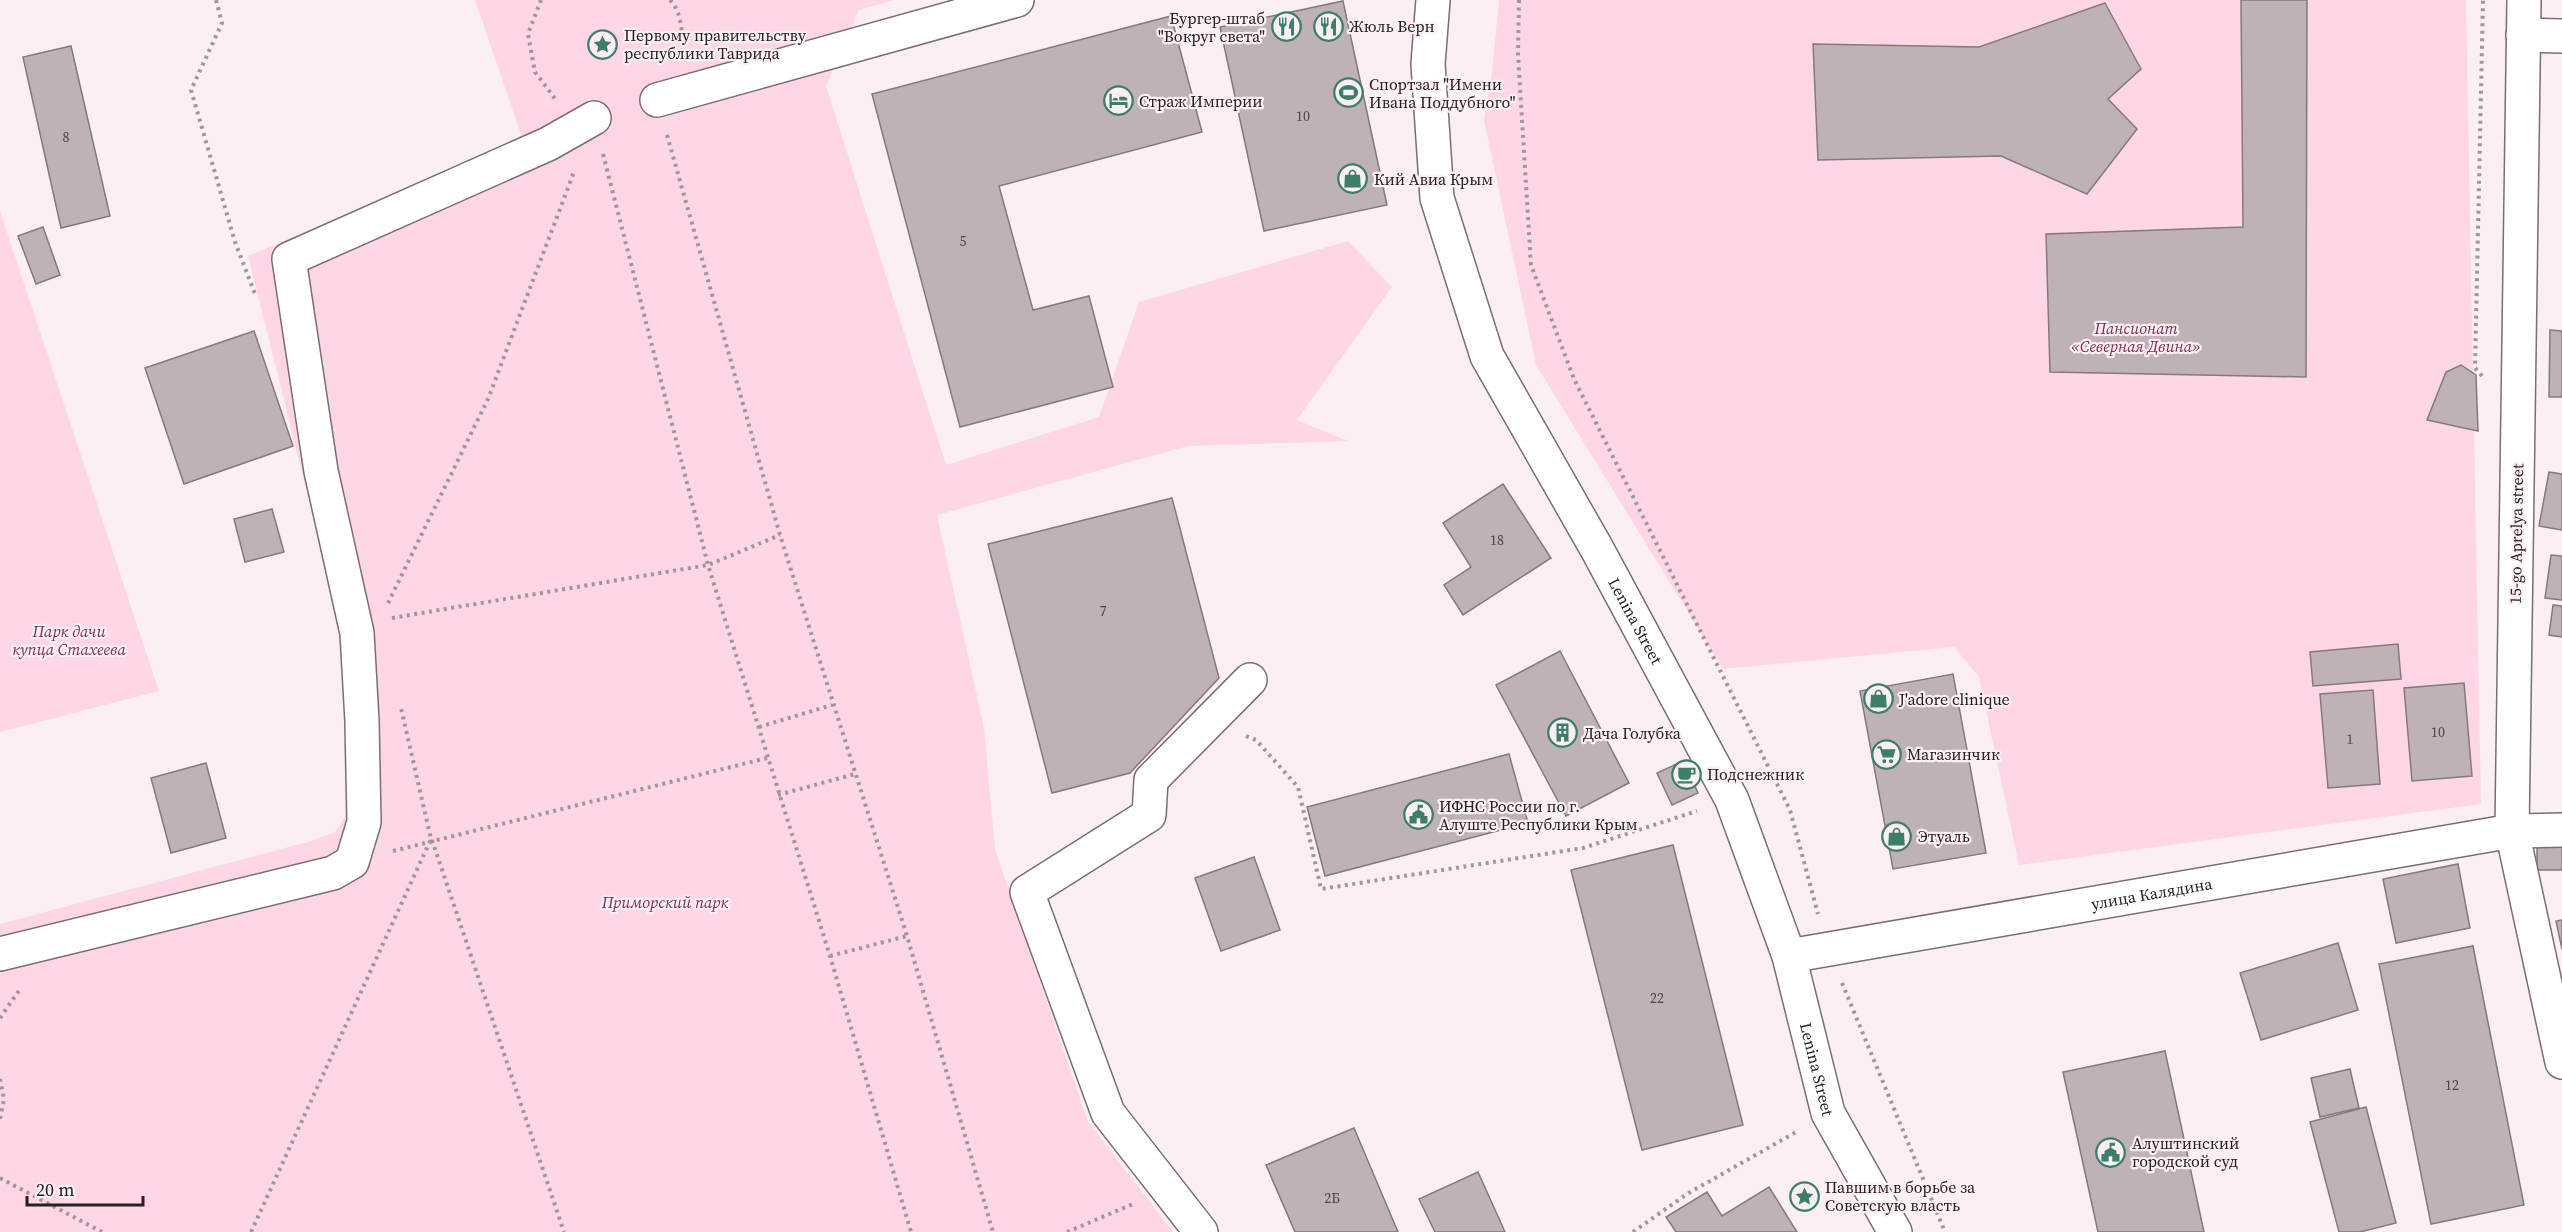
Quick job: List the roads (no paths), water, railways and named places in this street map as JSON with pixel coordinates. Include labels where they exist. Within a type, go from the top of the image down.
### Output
[{"type":"street","points":[[657,100],[1017,0]]},
{"type":"street","name":"Lenina Street","points":[[1433,0],[1428,64],[1437,198],[1487,356],[1597,549],[1732,800],[1789,956],[1828,1113],[1895,1232]]},
{"type":"street","name":"15-go Aprelya street","points":[[2524,0],[2512,831],[2562,1062]]},
{"type":"street","points":[[2523,35],[2562,36]]},
{"type":"street","points":[[0,954],[343,868],[364,822],[357,633],[321,471],[289,259],[548,144],[594,118]]},
{"type":"street","points":[[1201,1232],[1108,1113],[1027,892],[1149,815],[1151,780],[1250,680]]},
{"type":"street","name":"улица Калядина","points":[[1789,956],[2512,831],[2562,830]]},
{"type":"place","name":"Жюль Верн","points":[[1328,26]]},
{"type":"place","name":"Бургер-штаб \"Вокруг света\"","points":[[1286,27]]},
{"type":"place","name":"Первому правительству республики Таврида","points":[[603,44]]},
{"type":"place","name":"Спортзал \"Имени Ивана Поддубного\"","points":[[1348,93]]},
{"type":"place","name":"Страж Империи","points":[[1118,101]]},
{"type":"place","name":"Кий Авиа Крым","points":[[1353,179]]},
{"type":"place","name":"J'adore clinique","points":[[1878,699]]},
{"type":"place","name":"Дача Голубка","points":[[1562,733]]},
{"type":"place","name":"Магазинчик","points":[[1886,754]]},
{"type":"place","name":"Подснежник","points":[[1686,774]]},
{"type":"place","name":"ИФНС России по г. Алуште Республики Крым","points":[[1418,815]]},
{"type":"place","name":"Этуаль","points":[[1897,836]]},
{"type":"place","name":"Алуштинский городской суд","points":[[2111,1152]]},
{"type":"place","name":"Павшим в борьбе за Советскую власть","points":[[1804,1196]]},
{"type":"park label","name":"Пансионат «Северная Двина»","points":[[2136,337]]},
{"type":"park label","name":"Парк дачи купца Стахеева","points":[[69,640]]},
{"type":"park label","name":"Приморский парк","points":[[665,902]]}]
